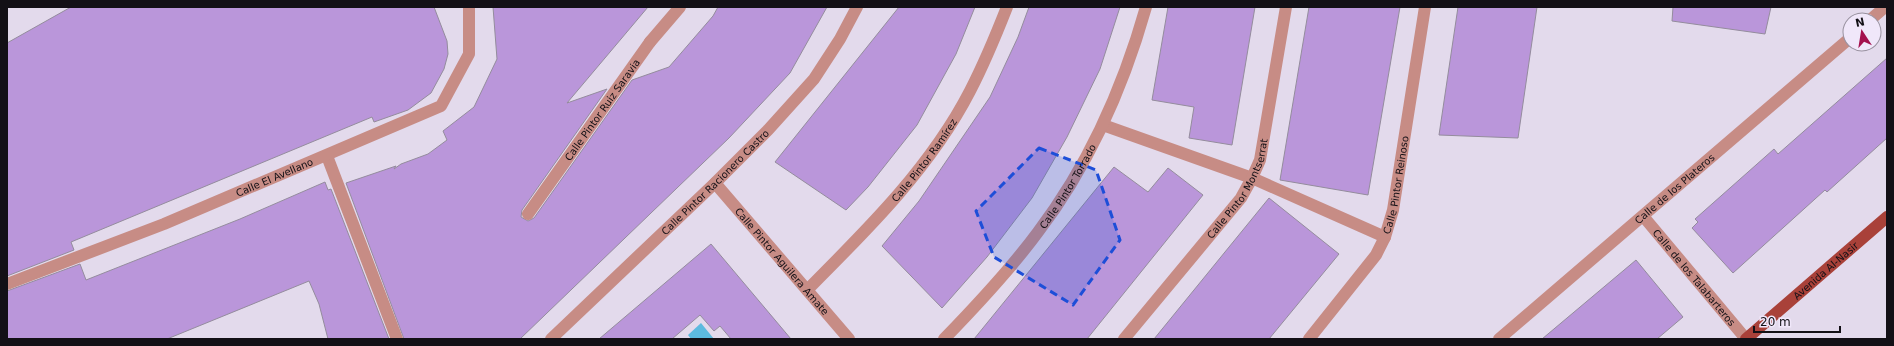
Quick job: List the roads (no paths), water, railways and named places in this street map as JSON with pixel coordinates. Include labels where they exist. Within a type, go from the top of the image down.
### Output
[{"type":"main road","name":"Avenida Al-Nasir","points":[[1746,339],[1887,217]]},
{"type":"street","name":"Calle El Avellano","points":[[7,284],[164,224],[440,106],[470,54],[469,7]]},
{"type":"street","name":"Calle Pintor Ruiz Saravia","points":[[528,214],[650,42],[680,7]]},
{"type":"street","name":"Calle Pintor Racionero Castro","points":[[551,339],[715,183],[768,130],[814,79],[840,39],[857,7]]},
{"type":"street","name":"Calle Pintor Ramírez","points":[[807,290],[880,214],[939,142],[970,91],[1007,7]]},
{"type":"street","name":"Calle Pintor Torrado","points":[[944,339],[987,294],[1038,232],[1075,176],[1103,125],[1123,80],[1146,7]]},
{"type":"street","name":"Calle Pintor Montserrat","points":[[1124,339],[1241,198],[1252,178],[1260,160],[1286,7]]},
{"type":"street","name":"Calle Pintor Reinoso","points":[[1309,339],[1376,255],[1385,237],[1393,210],[1425,7]]},
{"type":"street","name":"Calle de los Plateros","points":[[1499,339],[1842,45]]},
{"type":"street","points":[[1103,125],[1252,178],[1385,237]]},
{"type":"street","points":[[326,156],[397,339]]},
{"type":"street","name":"Calle Pintor Aguilera Amate","points":[[715,183],[849,339]]},
{"type":"street","name":"Calle de los Talabarteros","points":[[1643,216],[1746,339]]},
{"type":"water","points":[[701,323],[714,339],[691,339],[688,335]]}]
